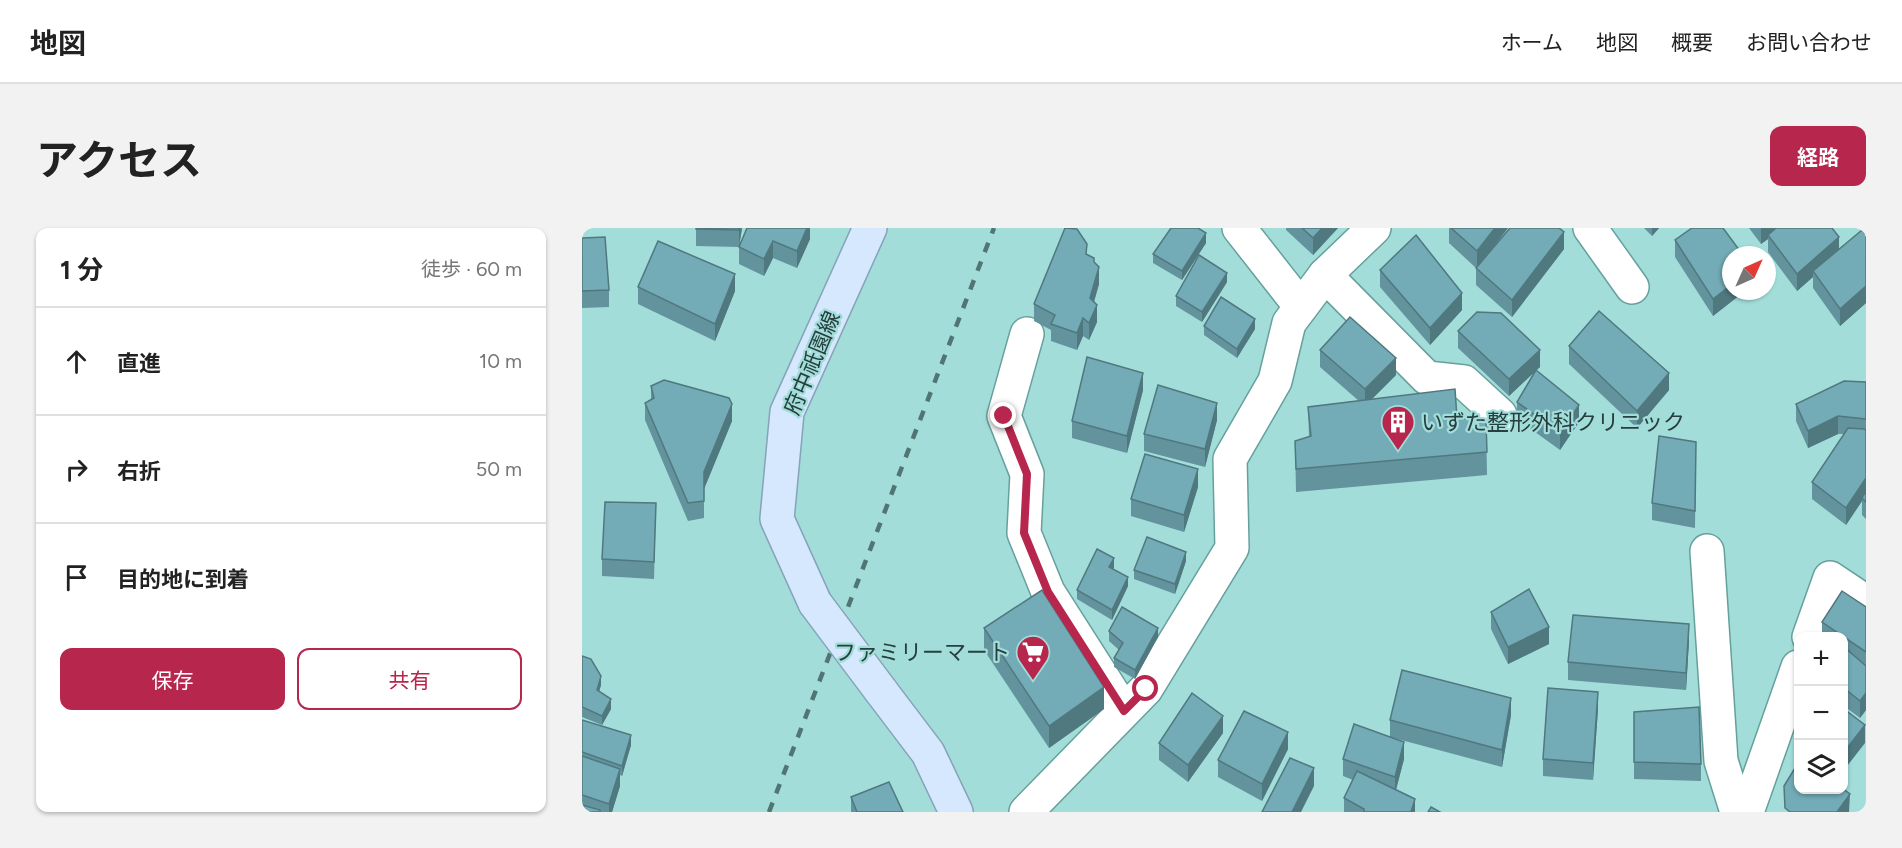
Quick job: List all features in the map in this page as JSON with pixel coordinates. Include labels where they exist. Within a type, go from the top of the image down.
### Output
[{"type":"main road","name":"府中祇園線","points":[[870,228],[788,412],[777,519],[815,603],[928,753],[956,812]]},
{"type":"street","points":[[1239,228],[1301,307]]},
{"type":"street","points":[[1026,812],[1146,689],[1232,548],[1230,459],[1275,381],[1289,323],[1325,275],[1374,228]]},
{"type":"street","points":[[1590,228],[1632,287]]},
{"type":"street","points":[[1325,275],[1427,378],[1464,382],[1500,415]]},
{"type":"street","points":[[1027,334],[1004,416],[1027,474],[1024,533],[1048,592],[1124,711]]},
{"type":"street","points":[[1707,551],[1720,761],[1737,812]]},
{"type":"street","points":[[1810,632],[1830,578],[1866,602]]},
{"type":"street","points":[[1747,812],[1794,679]]},
{"type":"building","points":[[739,228],[739,230],[696,229]]},
{"type":"building","points":[[747,228],[807,228],[797,251],[773,241],[764,259],[739,247]]},
{"type":"building","points":[[1065,228],[1077,229],[1087,244],[1086,254],[1094,258],[1094,262],[1099,267],[1090,298],[1097,305],[1089,323],[1083,318],[1077,333],[1051,324],[1055,315],[1034,304]]},
{"type":"building","points":[[1171,228],[1198,228],[1206,233],[1182,271],[1153,254]]},
{"type":"building","points":[[1302,228],[1322,228],[1313,238]]},
{"type":"building","points":[[1451,228],[1495,228],[1477,251]]},
{"type":"building","points":[[1510,228],[1559,228],[1564,232],[1512,300],[1476,268]]},
{"type":"building","points":[[1692,228],[1723,228],[1736,246],[1722,246],[1722,292],[1713,299],[1675,240]]},
{"type":"building","points":[[1776,228],[1832,228],[1839,237],[1797,274],[1768,235]]},
{"type":"building","points":[[1862,230],[1866,235],[1866,286],[1840,309],[1813,271]]},
{"type":"building","points":[[1416,235],[1462,293],[1430,328],[1380,270]]},
{"type":"building","points":[[605,237],[609,290],[582,291],[582,238]]},
{"type":"building","points":[[658,241],[735,274],[715,324],[638,287]]},
{"type":"building","points":[[1199,255],[1227,273],[1202,312],[1176,296]]},
{"type":"building","points":[[1221,297],[1255,319],[1237,349],[1204,326]]},
{"type":"building","points":[[1599,311],[1669,373],[1637,411],[1569,346]]},
{"type":"building","points":[[1477,312],[1501,313],[1540,350],[1509,379],[1458,331]]},
{"type":"building","points":[[1350,317],[1396,358],[1365,389],[1320,350]]},
{"type":"building","points":[[1087,357],[1143,373],[1127,436],[1072,421]]},
{"type":"building","points":[[1536,370],[1579,405],[1560,433],[1517,402]]},
{"type":"building","points":[[664,380],[729,398],[732,404],[704,472],[704,501],[688,503],[645,403],[654,398],[651,386]]},
{"type":"building","points":[[1844,381],[1866,382],[1866,419],[1838,416],[1808,431],[1796,404]]},
{"type":"building","points":[[1158,385],[1217,403],[1205,449],[1144,434]]},
{"type":"building","points":[[1455,389],[1457,418],[1486,421],[1487,452],[1296,469],[1295,441],[1311,436],[1308,407]]},
{"type":"building","points":[[1848,428],[1866,430],[1866,478],[1846,508],[1812,482]]},
{"type":"building","points":[[1659,436],[1696,442],[1695,511],[1652,503]]},
{"type":"building","points":[[1145,454],[1198,469],[1184,515],[1131,499]]},
{"type":"building","points":[[605,502],[656,503],[654,562],[602,559]]},
{"type":"building","points":[[1147,537],[1186,552],[1175,584],[1134,570]]},
{"type":"building","points":[[1097,549],[1114,558],[1109,567],[1128,577],[1112,610],[1077,590]]},
{"type":"building","points":[[1529,589],[1549,627],[1508,647],[1491,612]]},
{"type":"building","points":[[1042,590],[1104,687],[1049,726],[984,628]]},
{"type":"building","points":[[1842,591],[1866,607],[1866,652],[1848,640],[1848,632],[1837,632],[1822,622]]},
{"type":"building","points":[[1122,607],[1158,628],[1135,670],[1114,658],[1123,643],[1109,631]]},
{"type":"building","points":[[1573,615],[1689,624],[1686,673],[1568,662]]},
{"type":"building","points":[[1848,650],[1866,666],[1866,693],[1860,701],[1848,691]]},
{"type":"building","points":[[582,656],[591,659],[601,676],[597,690],[611,699],[602,716],[582,707]]},
{"type":"building","points":[[1402,670],[1511,698],[1502,750],[1390,720]]},
{"type":"building","points":[[1548,688],[1598,692],[1593,763],[1543,759]]},
{"type":"building","points":[[1192,693],[1223,716],[1188,765],[1159,743]]},
{"type":"building","points":[[1699,707],[1701,764],[1634,762],[1634,712]]},
{"type":"building","points":[[1244,711],[1288,732],[1262,784],[1218,760]]},
{"type":"building","points":[[1848,712],[1865,725],[1848,747]]},
{"type":"building","points":[[582,720],[631,735],[622,766],[582,752]]},
{"type":"building","points":[[1354,724],[1404,742],[1395,777],[1343,759]]},
{"type":"building","points":[[582,756],[620,769],[609,804],[582,795]]},
{"type":"building","points":[[1290,758],[1314,768],[1292,812],[1262,812]]},
{"type":"building","points":[[1794,770],[1794,794],[1850,794],[1837,812],[1790,812],[1785,808],[1784,786]]},
{"type":"building","points":[[1357,771],[1415,799],[1411,812],[1364,812],[1364,809],[1344,798]]},
{"type":"building","points":[[889,782],[903,812],[857,812],[851,797]]},
{"type":"building","points":[[582,805],[600,810],[600,812],[582,812]]},
{"type":"building","points":[[1431,807],[1440,812],[1428,812]]},
{"type":"railway","points":[[769,812],[994,228]]},
{"type":"place","name":"いずた整形外科クリニック","points":[[1398,451]]},
{"type":"place","name":"ファミリーマート","points":[[1033,681]]},
{"type":"route","points":[[1004,416],[1027,474],[1024,533],[1048,592],[1124,711],[1146,689]]}]
